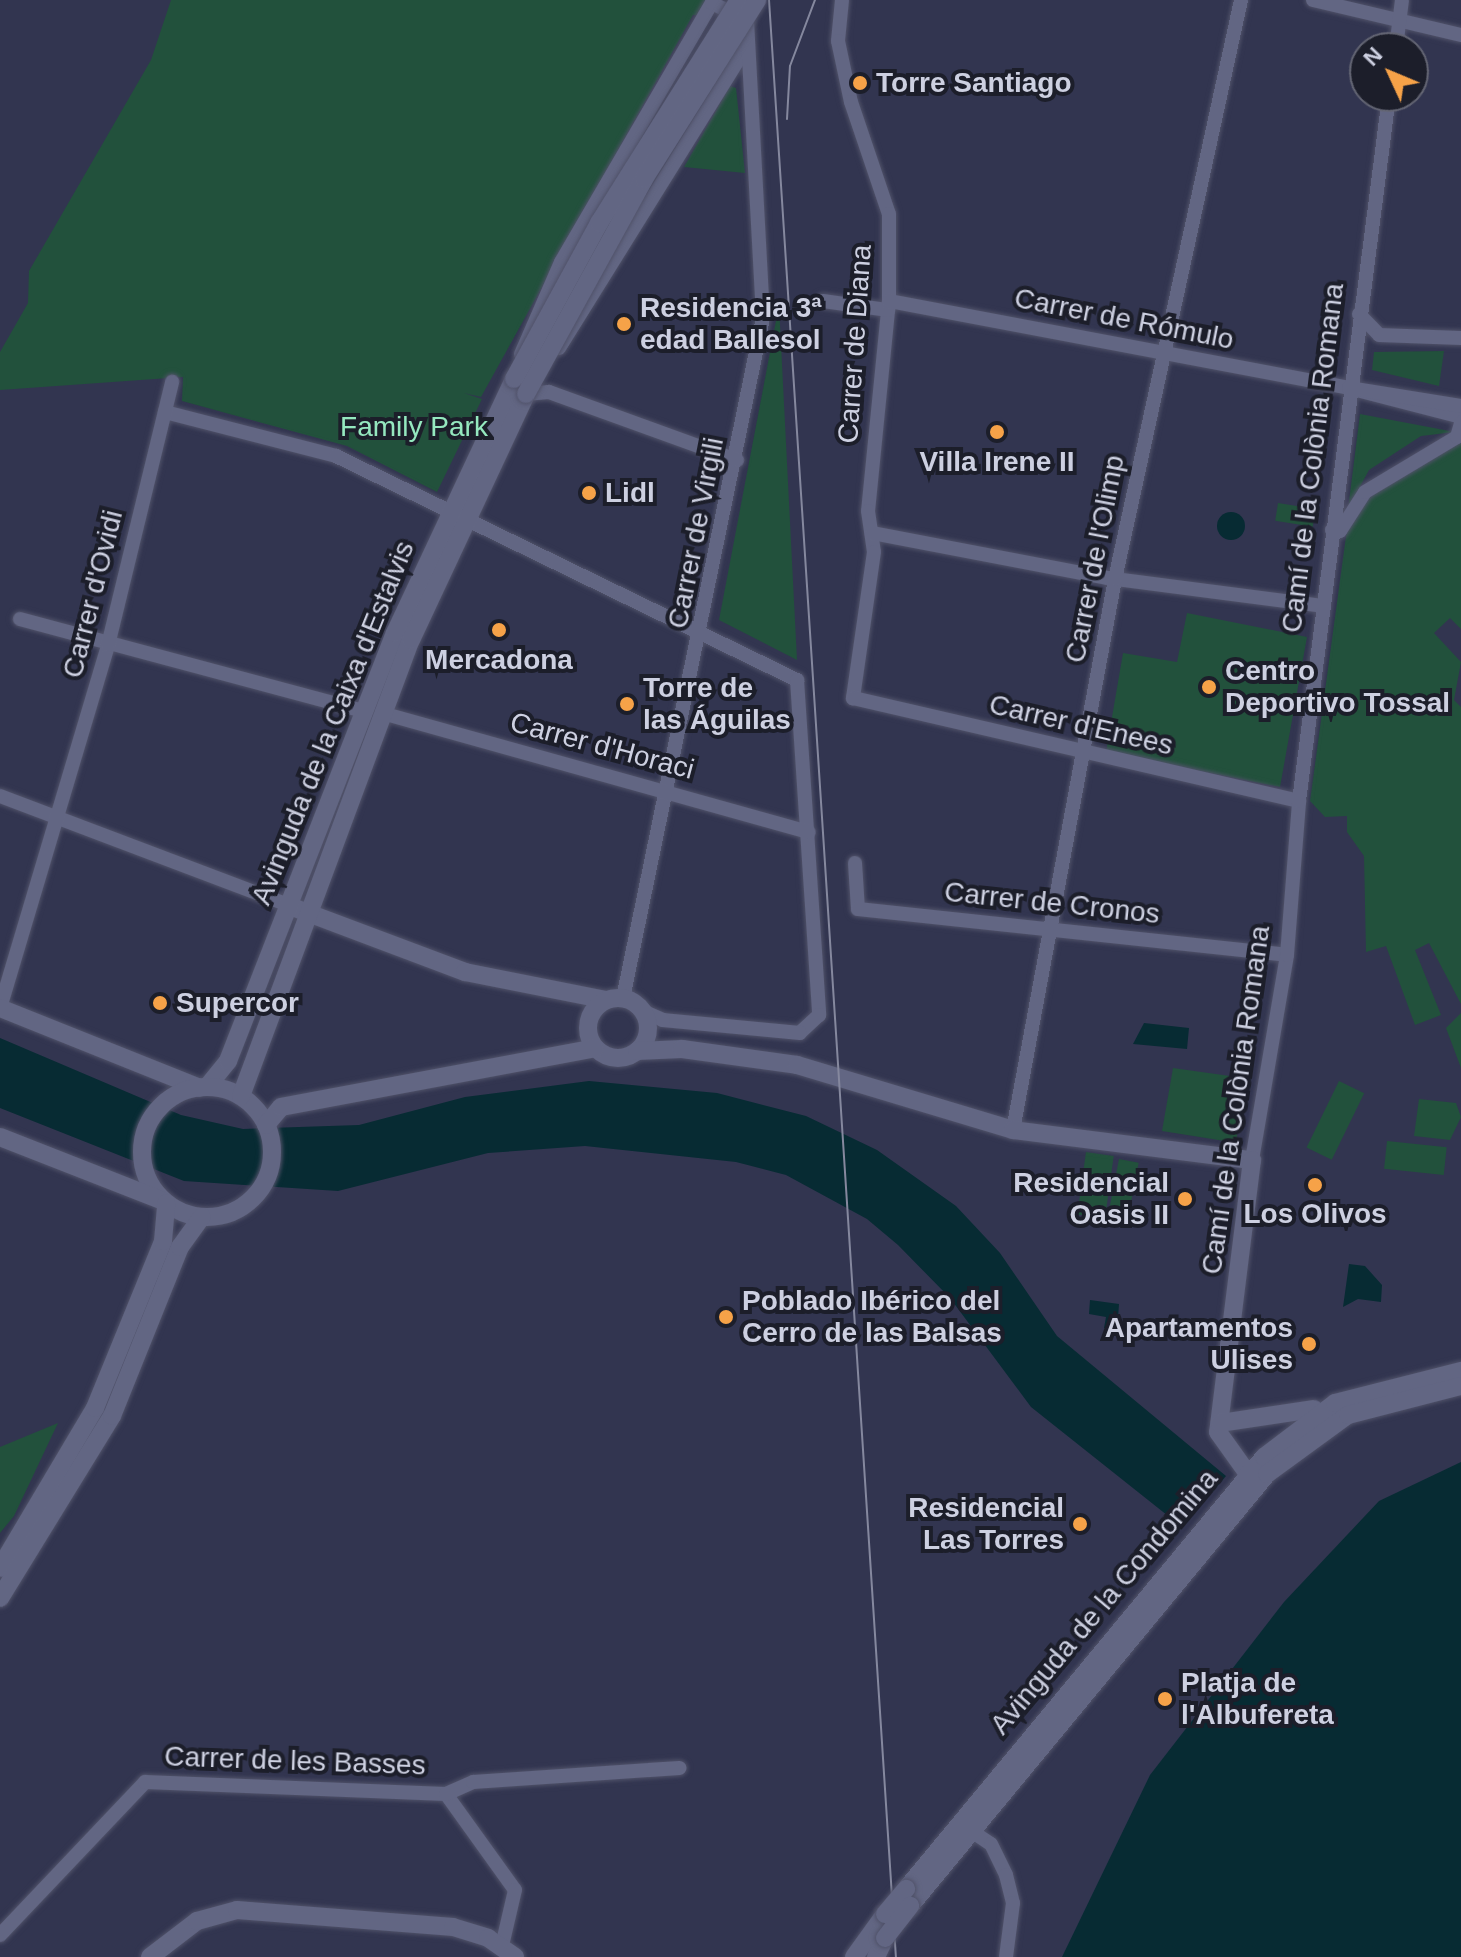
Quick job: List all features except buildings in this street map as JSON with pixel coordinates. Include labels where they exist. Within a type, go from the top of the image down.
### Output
[{"type":"main road","name":"Avinguda de la Caixa d'Estalvis","points":[[204,1088],[228,1061],[297,909],[372,712],[514,379],[599,223],[739,0]]},
{"type":"main road","name":"Avinguda de la Caixa d'Estalvis","points":[[457,514],[644,179],[757,0]]},
{"type":"main road","name":"Avinguda de la Caixa d'Estalvis","points":[[241,1096],[297,909]]},
{"type":"main road","points":[[297,909],[465,972],[614,999],[682,1049]]},
{"type":"main road","points":[[595,1048],[587,1024],[614,999]]},
{"type":"main road","points":[[0,1008],[204,1088],[241,1096],[266,1125],[271,1162],[250,1201],[202,1217],[180,1247],[112,1416],[0,1598]]},
{"type":"main road","points":[[637,1051],[645,1020]]},
{"type":"main road","points":[[266,1125],[281,1107],[595,1048],[613,1058],[637,1051],[682,1049],[811,1068],[1013,1130],[1252,1160]]},
{"type":"main road","points":[[0,1568],[95,1408],[163,1241],[165,1202],[147,1178],[146,1131],[168,1100],[204,1088]]},
{"type":"main road","points":[[0,1137],[202,1217]]},
{"type":"main road","name":"Camí de la Colònia Romana","points":[[1228,1419],[1225,1398],[1252,1160]]},
{"type":"main road","name":"Avinguda de la Condomina","points":[[876,1957],[908,1898],[964,1826],[1246,1483],[1335,1403],[1461,1371]]},
{"type":"main road","points":[[1335,1403],[1278,1418],[1228,1419],[1221,1442],[1246,1483],[1267,1474],[1348,1415],[1461,1386]]},
{"type":"main road","name":"Avinguda de la Condomina","points":[[854,1957],[885,1914],[908,1898]]},
{"type":"main road","points":[[150,1957],[197,1921],[237,1910],[453,1927],[508,1952]]},
{"type":"street","name":"Carrer de Diana","points":[[842,0],[838,41],[848,87],[889,214],[888,306],[868,511],[872,533],[853,698]]},
{"type":"street","name":"Carrer de l'Olimp","points":[[1013,1130],[1047,930],[1085,753],[1115,579],[1241,0]]},
{"type":"street","points":[[1313,0],[1461,35]]},
{"type":"street","points":[[1398,32],[1402,0]]},
{"type":"street","name":"Avinguda de la Caixa d'Estalvis","points":[[514,379],[561,262],[708,10]]},
{"type":"street","name":"Carrer de Virgili","points":[[614,999],[670,792],[763,318],[747,21],[708,10]]},
{"type":"street","name":"Avinguda de la Caixa d'Estalvis","points":[[526,394],[748,44]]},
{"type":"street","points":[[732,66],[748,71]]},
{"type":"street","name":"Camí de la Colònia Romana","points":[[1252,1160],[1287,955],[1299,801],[1349,388],[1387,112]]},
{"type":"street","name":"Carrer de Rómulo","points":[[823,301],[888,306],[1163,351],[1349,388]]},
{"type":"street","points":[[1359,314],[1379,335],[1461,338]]},
{"type":"street","name":"Carrer d'Ovidi","points":[[0,1008],[108,645],[172,382]]},
{"type":"street","points":[[1349,388],[1461,406]]},
{"type":"street","points":[[1332,530],[1340,531],[1365,492],[1457,437],[1461,420],[1349,388]]},
{"type":"street","points":[[526,394],[549,392],[737,460]]},
{"type":"street","points":[[165,412],[336,456],[797,680],[819,1015],[809,1030],[645,1020]]},
{"type":"street","points":[[872,533],[1115,579],[1323,606]]},
{"type":"street","name":"Carrer d'Horaci","points":[[20,619],[809,832]]},
{"type":"street","name":"Carrer d'Enees","points":[[853,698],[1299,801]]},
{"type":"street","points":[[0,796],[297,909]]},
{"type":"street","name":"Carrer de Cronos","points":[[855,863],[858,909],[1287,955]]},
{"type":"street","name":"Carrer de les Basses","points":[[0,1935],[145,1782],[446,1794],[473,1782],[680,1768]]},
{"type":"street","points":[[446,1794],[515,1890],[508,1952]]},
{"type":"street","points":[[964,1826],[1000,1856],[1013,1903],[1006,1957]]},
{"type":"green space","name":"Family Park","points":[[171,0],[714,0],[705,16],[693,15],[481,397],[464,393],[482,399],[437,492],[347,446],[182,401],[183,377],[0,390],[0,352],[28,303],[29,271],[151,60]]},
{"type":"green space","points":[[730,86],[736,88],[745,173],[684,167]]},
{"type":"green space","points":[[779,305],[797,660],[719,620]]},
{"type":"green space","points":[[1444,351],[1439,386],[1372,370],[1374,352]]},
{"type":"green space","points":[[1360,414],[1455,432],[1421,436],[1369,470],[1348,509]]},
{"type":"green space","points":[[1461,437],[1461,629],[1450,618],[1434,633],[1461,662],[1454,700],[1461,707],[1461,1004],[1429,943],[1415,950],[1441,1015],[1415,1025],[1386,946],[1366,952],[1364,856],[1347,832],[1347,816],[1325,817],[1310,801],[1347,529],[1375,490]]},
{"type":"green space","points":[[1278,503],[1316,509],[1313,527],[1275,521]]},
{"type":"green space","name":"Centro Deportivo Tossal","points":[[1187,613],[1307,637],[1280,787],[1106,752],[1123,653],[1177,662]]},
{"type":"green space","points":[[1461,1013],[1461,1068],[1446,1028]]},
{"type":"green space","points":[[1173,1068],[1237,1077],[1237,1143],[1162,1131]]},
{"type":"green space","points":[[1339,1081],[1364,1093],[1332,1160],[1307,1148]]},
{"type":"green space","points":[[1419,1099],[1456,1103],[1461,1117],[1450,1140],[1414,1136]]},
{"type":"green space","points":[[1387,1141],[1447,1147],[1444,1175],[1384,1169]]},
{"type":"green space","points":[[1086,1152],[1114,1156],[1105,1218],[1077,1214]]},
{"type":"green space","points":[[1119,1159],[1139,1163],[1127,1224],[1107,1220]]},
{"type":"green space","points":[[58,1423],[14,1516],[0,1533],[0,1447]]},
{"type":"shaded area","points":[[1231,512],[1241,516],[1245,526],[1241,536],[1231,540],[1221,536],[1217,526],[1221,516]]},
{"type":"shaded area","points":[[1144,1023],[1189,1028],[1187,1049],[1133,1044]]},
{"type":"shaded area","points":[[0,1038],[181,1115],[243,1129],[359,1125],[465,1097],[589,1081],[717,1093],[806,1116],[877,1150],[956,1206],[1000,1253],[1057,1336],[1226,1476],[1182,1527],[1031,1407],[950,1298],[898,1245],[867,1219],[786,1175],[736,1162],[585,1146],[488,1153],[338,1191],[184,1181],[0,1108]]},
{"type":"shaded area","points":[[1349,1264],[1365,1266],[1382,1285],[1381,1302],[1358,1299],[1343,1307]]},
{"type":"shaded area","points":[[1090,1300],[1119,1304],[1117,1332],[1104,1328],[1106,1317],[1089,1314]]},
{"type":"shaded area","points":[[1461,1462],[1461,1957],[1062,1957],[1150,1775],[1284,1602],[1379,1501]]},
{"type":"tram line","points":[[769,0],[896,1957]]},
{"type":"tram line","points":[[787,119],[790,66],[815,0]]},
{"type":"place","name":"Torre Santiago","points":[[860,83]]},
{"type":"place","name":"Residencia 3ª edad Ballesol","points":[[624,324]]},
{"type":"place","name":"Villa Irene II","points":[[997,432]]},
{"type":"place","name":"Lidl","points":[[589,493]]},
{"type":"place","name":"Mercadona","points":[[499,630]]},
{"type":"place","name":"Centro Deportivo Tossal","points":[[1209,687]]},
{"type":"place","name":"Torre de las Águilas","points":[[627,704]]},
{"type":"place","name":"Supercor","points":[[160,1003]]},
{"type":"place","name":"Los Olivos","points":[[1315,1185]]},
{"type":"place","name":"Residencial Oasis II","points":[[1185,1199]]},
{"type":"place","name":"Poblado Ibérico del Cerro de las Balsas","points":[[726,1317]]},
{"type":"place","name":"Apartamentos Ulises","points":[[1309,1344]]},
{"type":"place","name":"Residencial Las Torres","points":[[1080,1524]]},
{"type":"place","name":"Platja de l'Albufereta","points":[[1165,1699]]}]
